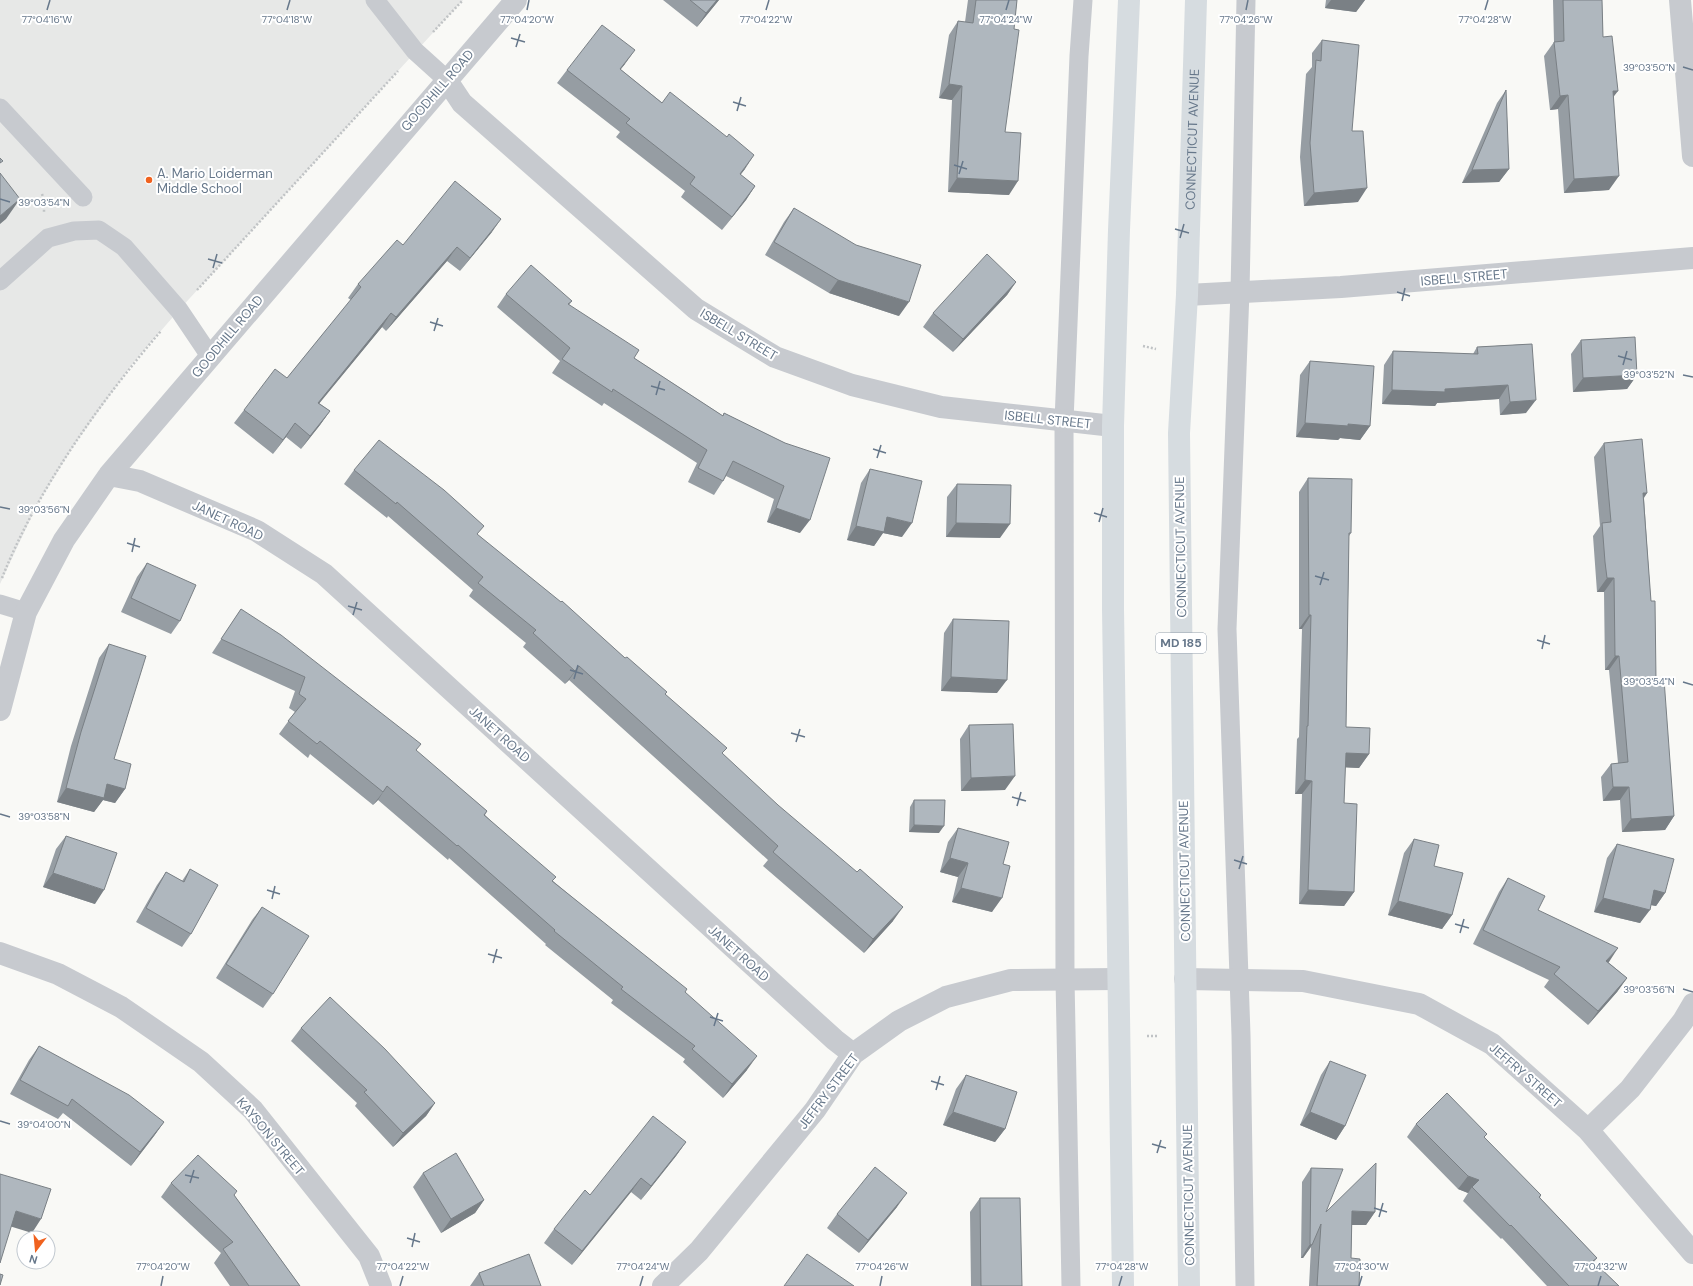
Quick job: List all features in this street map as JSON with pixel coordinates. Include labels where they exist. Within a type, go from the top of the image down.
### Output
[{"type":"main road","points":[[1123,1286],[1117,979],[1113,609],[1113,426],[1117,334],[1118,230],[1129,0]]},
{"type":"main road","name":"CONNECTICUT AVENUE","points":[[1189,1286],[1179,433],[1187,295],[1196,0]]},
{"type":"street","name":"GOODHILL ROAD","points":[[0,710],[26,612],[64,540],[109,474],[446,79],[516,0]]},
{"type":"street","points":[[1680,0],[1693,156]]},
{"type":"street","name":"ISBELL STREET","points":[[446,79],[462,103],[696,309],[774,357],[852,385],[941,407],[1113,426]]},
{"type":"street","name":"ISBELL STREET","points":[[1187,295],[1341,287],[1693,258]]},
{"type":"street","name":"JANET ROAD","points":[[109,474],[140,481],[258,531],[324,574],[835,1040],[854,1054]]},
{"type":"street","name":"KAYSON STREET","points":[[0,953],[58,974],[121,1007],[201,1062],[258,1116],[369,1256],[382,1286]]},
{"type":"street","name":"JEFFRY STREET","points":[[663,1286],[699,1251],[815,1110],[854,1054],[899,1021],[946,997],[1010,980],[1117,979]]},
{"type":"street","name":"JEFFRY STREET","points":[[1185,979],[1303,981],[1418,1004],[1492,1044],[1588,1130],[1693,1253]]},
{"type":"street","points":[[1588,1130],[1630,1089],[1683,1020],[1693,1004]]},
{"type":"lane","points":[[375,0],[415,51],[446,79]]},
{"type":"lane","points":[[1071,1286],[1065,979],[1064,421],[1079,56],[1083,0]]},
{"type":"lane","points":[[1245,1286],[1241,1035],[1227,629],[1240,292],[1246,0]]},
{"type":"lane","points":[[5,114],[83,197]]},
{"type":"lane","points":[[0,280],[48,238],[74,231],[99,230],[124,246],[179,310],[210,356]]},
{"type":"lane","points":[[0,604],[26,612]]},
{"type":"path","points":[[0,584],[37,505],[74,445],[133,363],[179,310],[462,0]]},
{"type":"path","points":[[38,189],[44,200],[45,210],[43,215]]},
{"type":"path","points":[[1141,345],[1162,350]]},
{"type":"path","points":[[1144,1036],[1159,1036]]},
{"type":"shaded area","name":"A. Mario Loiderman Middle School","points":[[0,0],[463,0],[179,310],[133,363],[74,445],[37,505],[0,584]]},
{"type":"building","points":[[690,0],[717,0],[706,13]]},
{"type":"building","points":[[976,0],[1017,0],[1014,29],[1019,30],[1005,132],[1021,133],[1018,181],[957,178],[962,86],[949,84],[958,21],[973,23]]},
{"type":"building","points":[[1563,0],[1602,0],[1603,37],[1612,36],[1618,91],[1613,91],[1619,176],[1574,179],[1568,95],[1560,96],[1554,42],[1564,41]]},
{"type":"building","points":[[602,25],[635,50],[620,69],[662,103],[670,92],[727,137],[729,134],[754,155],[740,174],[755,186],[732,217],[690,184],[695,177],[626,123],[630,119],[567,70]]},
{"type":"building","points":[[1322,40],[1359,45],[1352,131],[1363,131],[1367,188],[1314,193],[1310,143],[1316,60],[1321,61]]},
{"type":"building","points":[[1506,90],[1509,169],[1472,170]]},
{"type":"building","points":[[0,173],[20,199],[0,216]]},
{"type":"building","points":[[455,181],[501,219],[470,258],[457,247],[396,317],[391,313],[318,403],[330,411],[310,436],[295,423],[283,440],[244,410],[275,369],[287,378],[361,287],[358,284],[397,240],[403,245]]},
{"type":"building","points":[[794,208],[856,245],[921,265],[909,302],[838,280],[774,242]]},
{"type":"building","points":[[987,254],[1016,282],[963,339],[933,313]]},
{"type":"building","points":[[531,265],[572,301],[568,304],[639,350],[634,358],[723,416],[724,413],[785,443],[830,458],[810,520],[776,508],[784,486],[733,461],[723,481],[698,468],[707,450],[613,389],[612,392],[562,359],[570,348],[506,294]]},
{"type":"building","points":[[1635,337],[1637,375],[1583,378],[1581,340]]},
{"type":"building","points":[[1532,344],[1536,400],[1510,402],[1508,385],[1445,389],[1445,392],[1392,390],[1393,351],[1478,354],[1477,347]]},
{"type":"building","points":[[1310,361],[1374,366],[1370,426],[1305,423]]},
{"type":"building","points":[[1642,439],[1647,493],[1643,493],[1651,601],[1655,601],[1656,680],[1664,679],[1674,816],[1631,819],[1629,787],[1613,787],[1611,764],[1628,762],[1619,656],[1615,656],[1614,578],[1607,578],[1602,523],[1611,522],[1604,443]]},
{"type":"building","points":[[379,440],[444,490],[484,526],[477,534],[561,602],[562,601],[625,658],[627,657],[667,692],[665,694],[727,748],[722,753],[778,805],[857,872],[860,869],[903,907],[873,939],[773,852],[778,846],[579,666],[575,671],[533,633],[536,630],[478,583],[483,577],[397,502],[396,504],[354,470]]},
{"type":"building","points":[[870,469],[922,481],[912,523],[887,517],[884,532],[856,526]]},
{"type":"building","points":[[1308,478],[1352,479],[1351,533],[1349,533],[1346,727],[1370,728],[1369,754],[1346,753],[1344,803],[1357,804],[1354,892],[1308,890],[1312,781],[1305,780],[1311,615],[1309,615]]},
{"type":"building","points":[[957,484],[1011,485],[1010,524],[956,523]]},
{"type":"building","points":[[147,563],[196,585],[180,621],[131,598]]},
{"type":"building","points":[[241,609],[281,635],[421,744],[416,750],[487,811],[484,815],[556,877],[552,881],[687,989],[685,992],[757,1056],[732,1084],[692,1049],[695,1046],[621,989],[623,987],[554,931],[555,930],[458,845],[457,846],[387,786],[383,792],[320,741],[317,744],[288,721],[306,699],[299,694],[305,677],[221,639]]},
{"type":"building","points":[[953,619],[1009,621],[1007,680],[951,677]]},
{"type":"building","points":[[109,644],[146,656],[114,759],[131,764],[125,789],[107,784],[104,798],[66,788],[81,732]]},
{"type":"building","points":[[1013,724],[1015,776],[971,778],[969,725]]},
{"type":"building","points":[[914,800],[945,800],[944,826],[914,825]]},
{"type":"building","points":[[958,828],[1009,842],[1003,864],[1010,866],[1002,898],[961,888],[968,863],[950,858]]},
{"type":"building","points":[[66,836],[117,853],[104,890],[53,873]]},
{"type":"building","points":[[1414,839],[1439,845],[1434,866],[1463,873],[1452,915],[1398,901]]},
{"type":"building","points":[[1617,844],[1674,859],[1665,893],[1654,890],[1650,910],[1603,898]]},
{"type":"building","points":[[190,869],[218,885],[191,934],[146,908],[166,872],[184,882]]},
{"type":"building","points":[[1508,878],[1545,896],[1538,910],[1618,948],[1606,961],[1627,978],[1598,1011],[1554,974],[1560,967],[1483,930]]},
{"type":"building","points":[[262,907],[309,936],[273,994],[226,964]]},
{"type":"building","points":[[330,997],[385,1049],[435,1103],[403,1133],[364,1092],[367,1090],[301,1028]]},
{"type":"building","points":[[39,1046],[129,1095],[164,1122],[140,1152],[72,1099],[68,1106],[20,1080]]},
{"type":"building","points":[[1330,1061],[1366,1075],[1345,1126],[1310,1112]]},
{"type":"building","points":[[966,1075],[1017,1092],[1005,1129],[953,1112]]},
{"type":"building","points":[[1447,1093],[1487,1134],[1484,1137],[1541,1195],[1539,1197],[1597,1258],[1593,1261],[1619,1286],[1569,1286],[1511,1225],[1510,1226],[1472,1187],[1479,1180],[1468,1176],[1416,1124]]},
{"type":"building","points":[[653,1116],[686,1142],[651,1186],[641,1178],[582,1251],[554,1229],[585,1190],[590,1195]]},
{"type":"building","points":[[456,1153],[484,1200],[451,1219],[423,1173]]},
{"type":"building","points":[[198,1155],[237,1191],[234,1195],[300,1286],[249,1286],[223,1249],[233,1242],[171,1183]]},
{"type":"building","points":[[1376,1163],[1375,1212],[1352,1211],[1351,1258],[1360,1259],[1359,1286],[1317,1286],[1321,1224],[1312,1245],[1310,1244],[1311,1168],[1343,1169],[1326,1212]]},
{"type":"building","points":[[875,1167],[907,1193],[868,1240],[837,1214]]},
{"type":"building","points":[[0,1174],[51,1189],[41,1219],[16,1211],[0,1263]]},
{"type":"building","points":[[980,1198],[1020,1198],[1022,1286],[981,1286]]},
{"type":"building","points":[[529,1254],[541,1286],[484,1286],[479,1273]]},
{"type":"building","points":[[807,1254],[854,1286],[784,1286]]},
{"type":"building","points":[[0,1274],[3,1275],[0,1285]]},
{"type":"place","name":"A. Mario Loiderman Middle School","points":[[149,180]]}]
